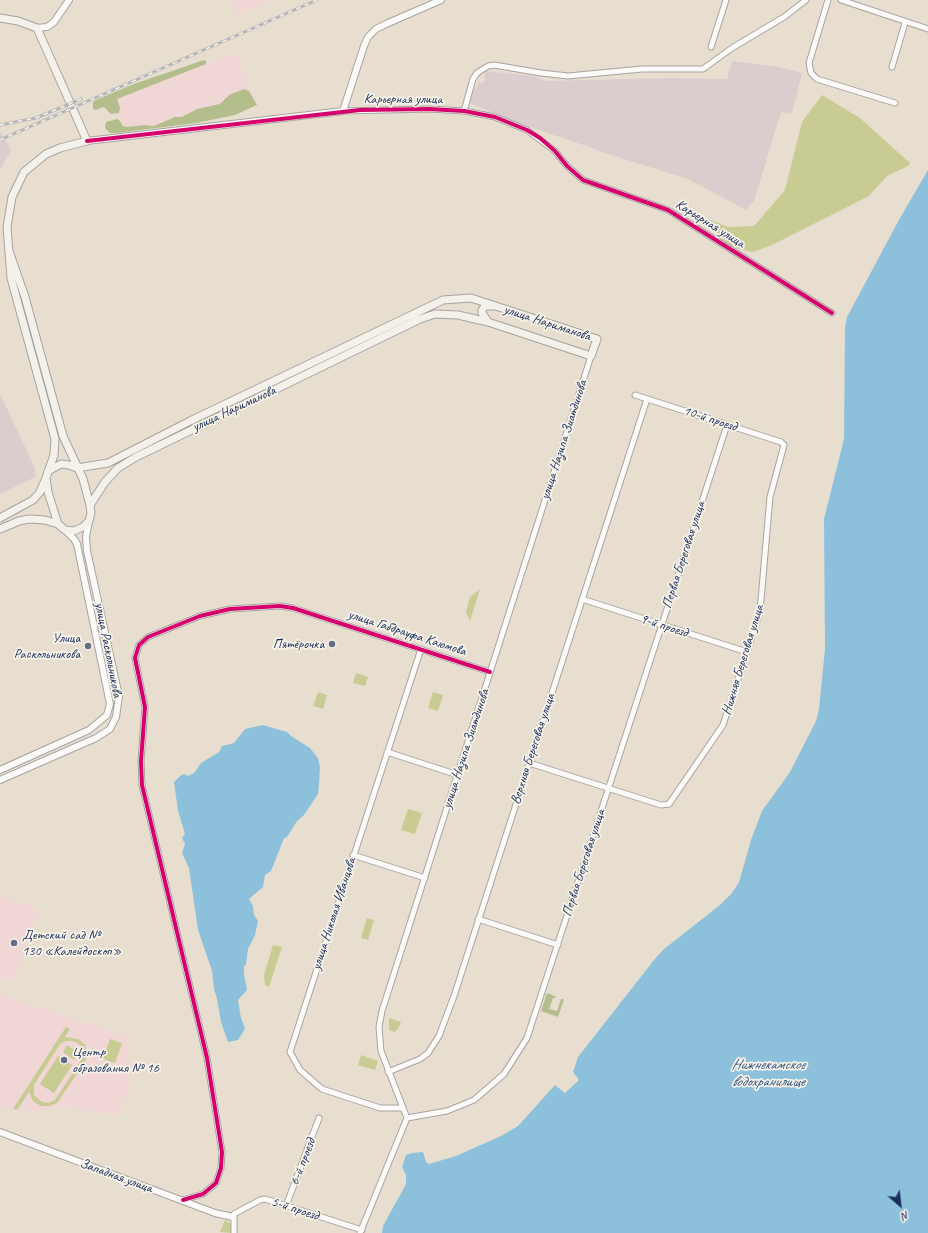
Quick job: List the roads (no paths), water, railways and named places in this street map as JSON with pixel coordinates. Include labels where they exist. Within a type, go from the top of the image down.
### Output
[{"type":"main road","points":[[0,18],[18,21],[37,28],[87,141],[60,148],[46,154],[24,172],[16,184],[8,209],[7,227],[11,278],[16,302],[55,439],[54,455],[40,492],[33,500],[0,518]]},
{"type":"main road","points":[[0,529],[19,521],[29,519],[45,520],[58,524],[65,530],[78,530],[89,521],[91,513],[83,479],[63,436],[25,297],[9,251]]},
{"type":"main road","name":"улица Нариманова","points":[[47,475],[61,464],[77,468],[108,463],[204,414],[443,300],[471,298],[597,339],[591,356],[488,322],[458,315],[435,314],[413,322],[136,457],[118,468],[105,482],[90,505]]},
{"type":"main road","points":[[488,322],[482,313],[482,310],[485,306],[495,306]]},
{"type":"main road","points":[[47,475],[51,504],[58,524]]},
{"type":"street","points":[[37,28],[47,26],[54,22],[69,0]]},
{"type":"street","points":[[343,111],[368,37],[386,24],[441,0]]},
{"type":"street","points":[[711,47],[726,0]]},
{"type":"street","points":[[464,111],[473,79],[482,69],[494,65],[568,76],[642,69],[696,70],[709,66],[732,48],[784,16],[806,0]]},
{"type":"street","points":[[828,0],[809,63],[811,73],[817,79],[895,103]]},
{"type":"street","points":[[841,0],[905,23],[928,29]]},
{"type":"street","points":[[892,68],[905,23]]},
{"type":"street","name":"Карьерная улица","points":[[87,141],[343,111],[429,109],[464,111],[494,117],[527,130],[555,151],[583,180],[668,210],[832,313]]},
{"type":"street","name":"улица Назипа Зиатдинова","points":[[407,1118],[388,1072],[379,1041],[381,1017],[591,356]]},
{"type":"street","name":"10-й проезд","points":[[635,395],[781,442],[784,445]]},
{"type":"street","name":"Верхняя Береговая улица","points":[[388,1072],[420,1059],[434,1045],[454,996],[543,716],[647,399]]},
{"type":"street","name":"Первая Береговая улица","points":[[407,1118],[433,1115],[462,1106],[483,1093],[504,1074],[527,1038],[727,425]]},
{"type":"street","name":"Нижняя Береговая улица","points":[[608,789],[665,805],[672,801],[719,731],[760,611],[770,497],[784,445]]},
{"type":"street","name":"улица Раскольникова","points":[[0,780],[96,738],[110,729],[116,717],[119,696],[87,551],[86,537],[89,521]]},
{"type":"street","name":"улица Раскольникова","points":[[0,770],[89,730],[107,715],[110,704],[77,544],[65,530]]},
{"type":"street","name":"9-й проезд","points":[[582,599],[661,626],[747,652]]},
{"type":"street","name":"улица Габдрауфа Каюмова","points":[[183,1200],[203,1194],[216,1183],[221,1168],[222,1152],[207,1058],[142,785],[141,761],[145,708],[135,654],[139,645],[148,637],[192,618],[217,611],[280,606],[293,608],[316,615],[490,672]]},
{"type":"street","name":"улица Николая Иванцова","points":[[403,1108],[383,1108],[322,1089],[299,1069],[290,1052],[386,752],[421,649]]},
{"type":"street","points":[[386,752],[458,775]]},
{"type":"street","points":[[529,763],[608,789]]},
{"type":"street","points":[[353,855],[425,878]]},
{"type":"street","points":[[478,919],[558,945]]},
{"type":"street","name":"6-й проезд","points":[[286,1206],[319,1118]]},
{"type":"street","points":[[361,1231],[407,1118]]},
{"type":"street","name":"Западная улица","points":[[0,1132],[215,1213],[233,1217]]},
{"type":"street","name":"5-й проезд","points":[[233,1217],[236,1212],[265,1199],[361,1231]]},
{"type":"street","points":[[233,1217],[234,1233]]},
{"type":"water","name":"Нижнекамское водохранилище","points":[[928,170],[928,1233],[382,1233],[383,1226],[406,1184],[406,1175],[402,1167],[406,1155],[423,1152],[426,1162],[429,1164],[456,1156],[501,1136],[518,1126],[555,1085],[565,1093],[579,1080],[573,1072],[578,1057],[654,960],[664,949],[720,905],[732,893],[739,882],[751,840],[762,811],[790,772],[816,721],[819,709],[825,649],[824,519],[844,439],[845,327],[847,317],[900,218]]},
{"type":"water","points":[[263,725],[287,732],[310,748],[318,758],[320,767],[318,794],[304,815],[297,821],[287,837],[284,838],[271,871],[265,875],[263,887],[249,899],[253,906],[254,915],[258,921],[255,935],[248,949],[246,965],[244,966],[247,990],[238,1000],[241,1018],[245,1029],[238,1040],[228,1042],[221,1022],[212,971],[198,930],[189,868],[182,853],[185,844],[182,838],[185,834],[178,811],[174,782],[184,774],[188,776],[194,773],[201,763],[219,752],[222,746],[234,743],[245,729]]},
{"type":"railway","points":[[0,140],[317,0]]},
{"type":"railway","points":[[0,125],[36,118],[81,99]]},
{"type":"place","name":"Пятёрочка","points":[[332,644]]},
{"type":"place","name":"Улица Раскольникова","points":[[88,646]]},
{"type":"place","name":"Детский сад № 130 «Калейдоскоп»","points":[[14,943]]},
{"type":"place","name":"Центр образования № 16","points":[[64,1060]]}]
